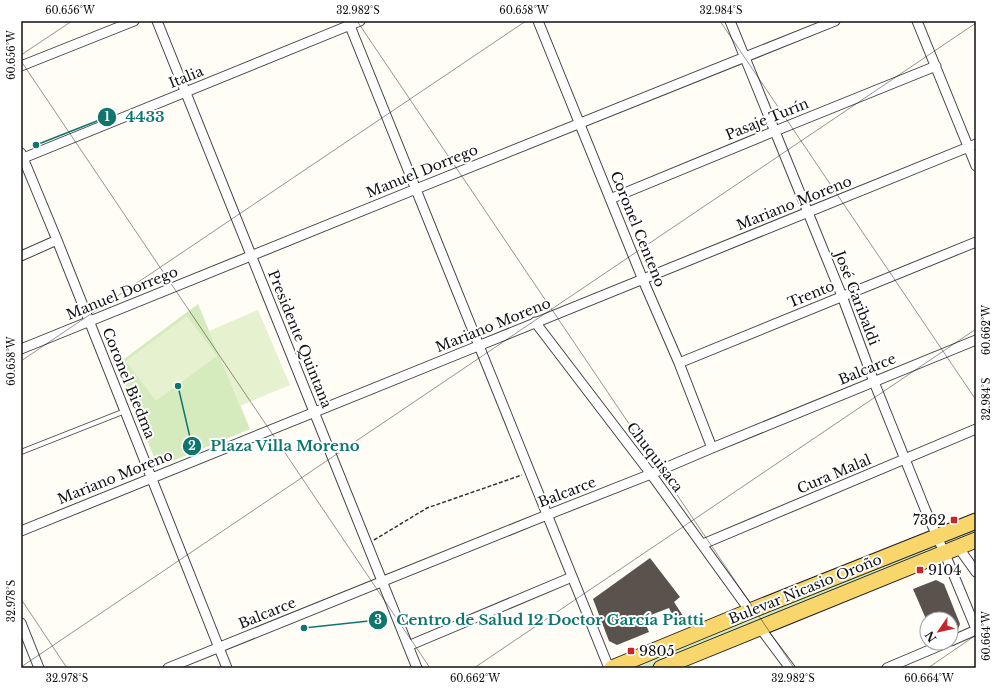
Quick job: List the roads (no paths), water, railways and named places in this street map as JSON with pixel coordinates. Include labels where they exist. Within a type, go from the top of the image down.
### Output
[{"type":"main road","name":"Bulevar Nicasio Oroño","points":[[610,668],[976,521]]},
{"type":"main road","name":"Bulevar Nicasio Oroño","points":[[661,668],[976,540]]},
{"type":"street","points":[[21,66],[134,21]]},
{"type":"street","name":"Presidente Quintana","points":[[157,21],[366,545],[417,668]]},
{"type":"street","name":"Italia","points":[[22,157],[185,93],[349,23],[360,21]]},
{"type":"street","name":"Coronel Centeno","points":[[538,21],[642,280],[679,363],[712,448]]},
{"type":"street","name":"José Garibaldi","points":[[730,21],[842,296],[874,382],[925,509],[937,536],[952,550],[976,630]]},
{"type":"street","name":"Manuel Dorrego","points":[[21,349],[835,21]]},
{"type":"street","points":[[917,21],[972,145],[976,166]]},
{"type":"street","points":[[349,23],[478,346],[610,668]]},
{"type":"street","name":"Pasaje Turín","points":[[610,200],[936,66]]},
{"type":"street","name":"Mariano Moreno","points":[[21,531],[972,145]]},
{"type":"street","name":"Coronel Biedma","points":[[22,157],[57,240],[227,668]]},
{"type":"street","points":[[21,256],[57,240]]},
{"type":"street","name":"Trento","points":[[679,363],[976,242]]},
{"type":"street","name":"Chuquisaca","points":[[535,322],[651,474],[750,611]]},
{"type":"street","name":"Balcarce","points":[[168,668],[651,474],[976,340]]},
{"type":"street","name":"Cura Malal","points":[[703,544],[976,429]]},
{"type":"street","points":[[952,550],[976,572]]},
{"type":"street","points":[[408,646],[572,577]]},
{"type":"street","points":[[21,623],[39,668]]},
{"type":"street","points":[[760,628],[790,668]]},
{"type":"street","points":[[959,637],[976,630]]},
{"type":"street","points":[[887,668],[927,651]]},
{"type":"lane","points":[[21,452],[125,411]]},
{"type":"place","name":"4433","points":[[36,145]]},
{"type":"place","name":"Plaza Villa Moreno","points":[[178,386]]},
{"type":"place","name":"7362","points":[[954,520]]},
{"type":"place","name":"9104","points":[[920,570]]},
{"type":"place","name":"Centro de Salud 12 Doctor García Piatti","points":[[304,628]]},
{"type":"place","name":"9805","points":[[631,651]]}]
